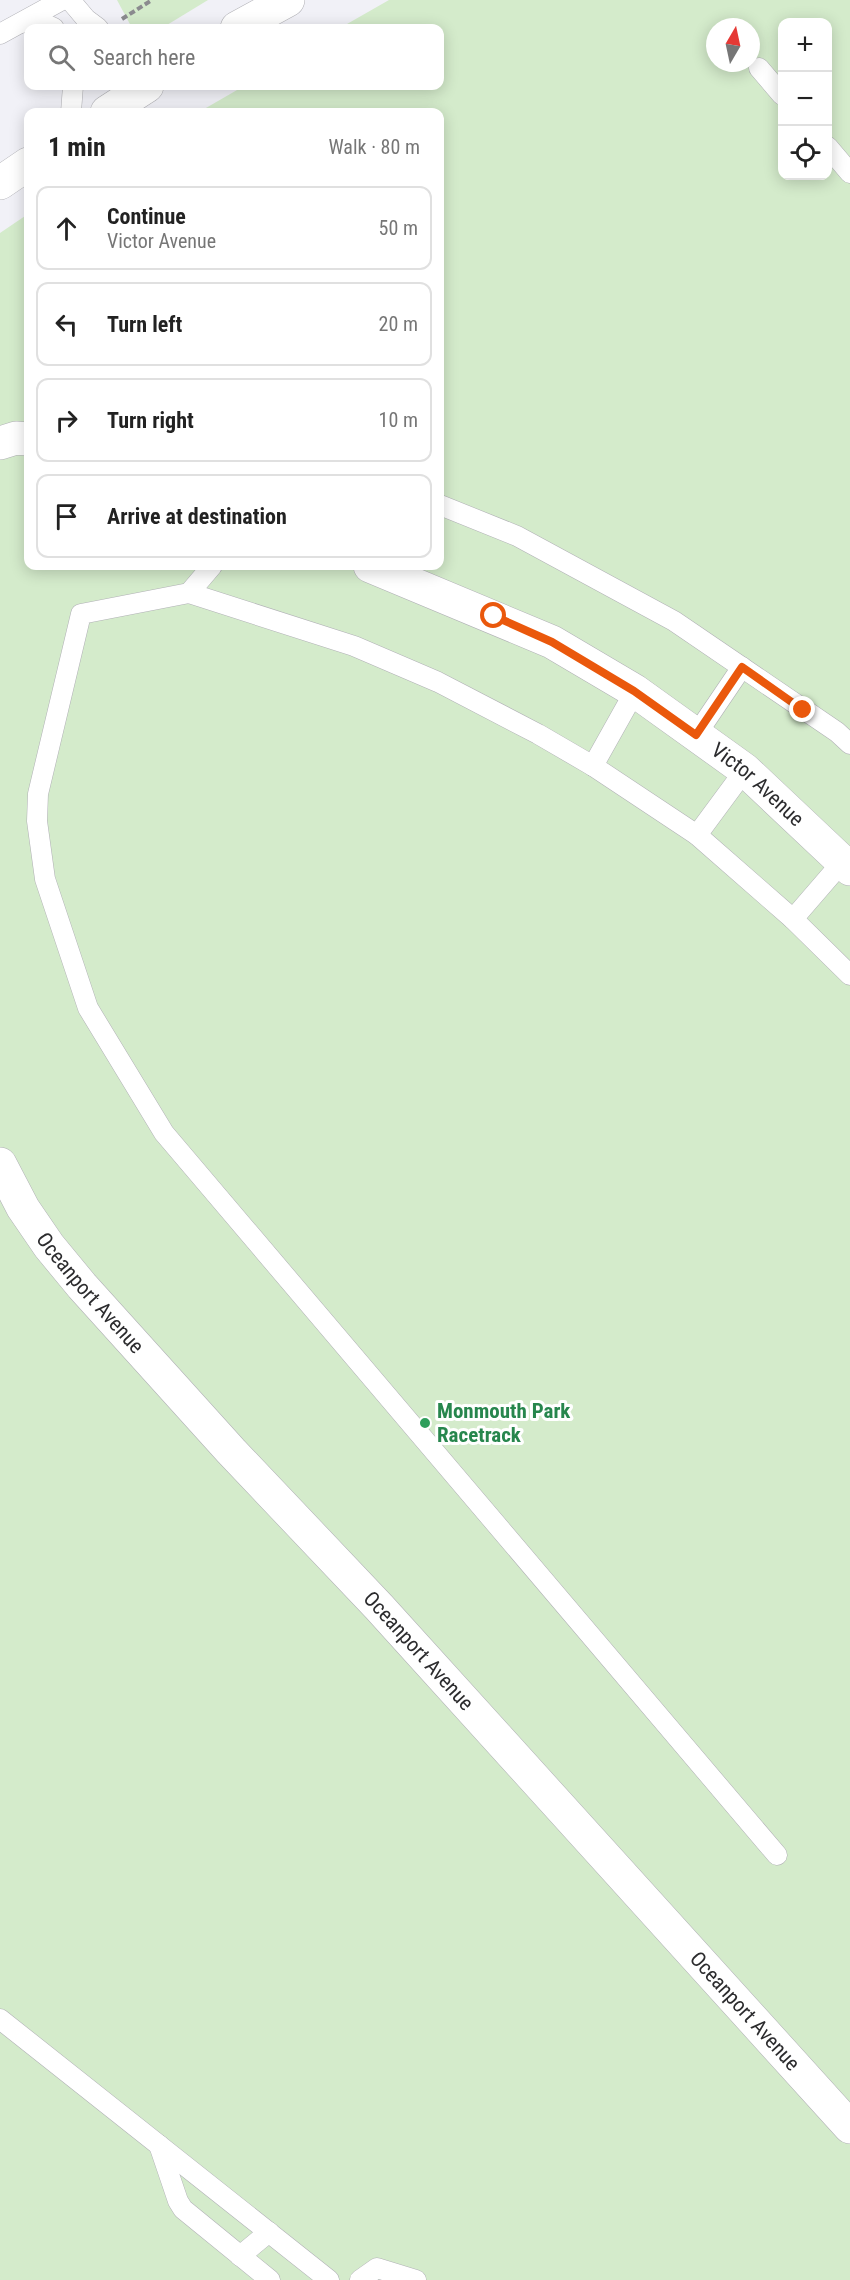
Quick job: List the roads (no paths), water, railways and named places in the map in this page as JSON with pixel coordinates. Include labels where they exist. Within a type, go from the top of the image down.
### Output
[{"type":"main road","points":[[244,24],[288,0]]},
{"type":"main road","points":[[112,108],[141,90]]},
{"type":"main road","points":[[0,183],[24,167]]},
{"type":"main road","points":[[0,443],[16,438],[24,439]]},
{"type":"main road","points":[[0,454],[24,458]]},
{"type":"main road","name":"Victor Avenue","points":[[380,570],[552,642],[634,691],[745,770],[847,865]]},
{"type":"main road","name":"Oceanport Avenue","points":[[0,1164],[23,1208],[49,1246],[82,1286],[231,1451],[379,1607],[844,2113]]},
{"type":"lane","points":[[61,1],[64,24]]},
{"type":"lane","points":[[61,1],[93,24]]},
{"type":"lane","points":[[8,29],[61,1]]},
{"type":"lane","points":[[8,29],[29,20],[37,20],[46,24]]},
{"type":"lane","points":[[760,69],[778,89]]},
{"type":"lane","points":[[71,108],[73,90]]},
{"type":"lane","points":[[832,152],[850,173]]},
{"type":"lane","points":[[444,507],[517,536],[674,621],[850,744]]},
{"type":"lane","points":[[189,593],[209,570]]},
{"type":"lane","points":[[777,1855],[164,1133],[88,1008],[45,879],[38,821],[38,794],[81,614],[189,593],[364,650],[438,682],[538,734],[593,766],[697,835],[793,919],[850,975]]},
{"type":"lane","points":[[696,735],[742,667]]},
{"type":"lane","points":[[593,766],[634,691]]},
{"type":"lane","points":[[697,835],[745,770]]},
{"type":"lane","points":[[793,919],[847,865]]},
{"type":"lane","points":[[0,2019],[329,2280]]},
{"type":"lane","points":[[159,2145],[183,2209],[270,2280]]},
{"type":"lane","points":[[175,2192],[197,2174]]},
{"type":"lane","points":[[240,2256],[269,2232]]},
{"type":"lane","points":[[360,2280],[377,2268],[416,2280]]},
{"type":"place","name":"Monmouth Park Racetrack","points":[[425,1423]]}]
